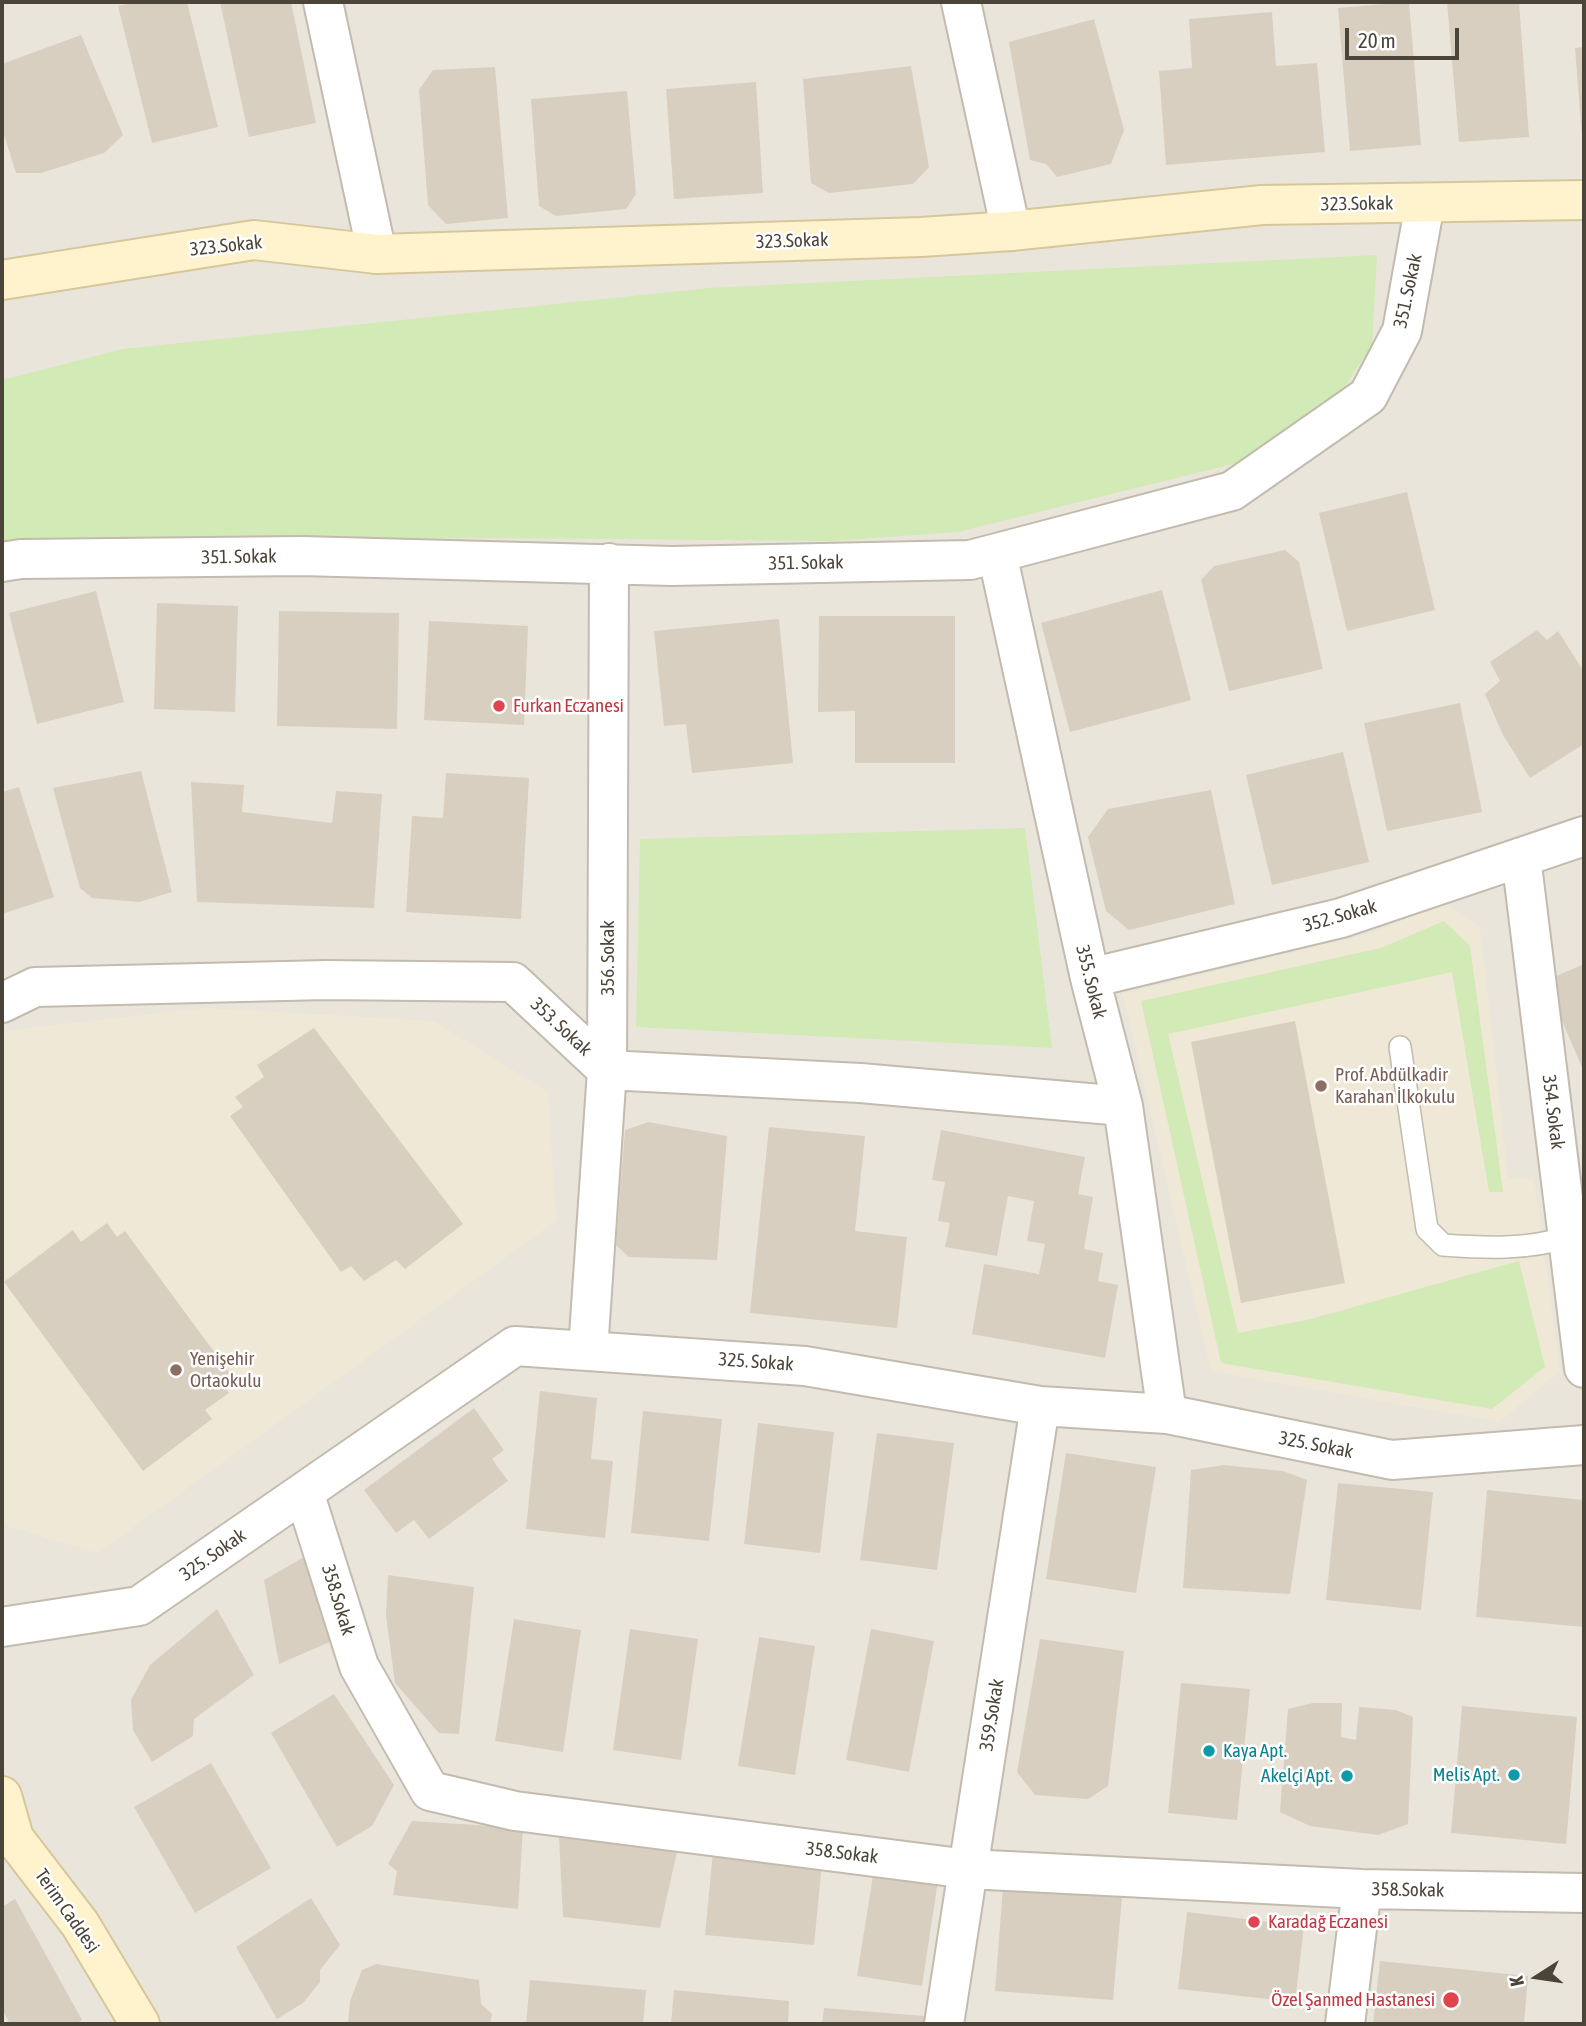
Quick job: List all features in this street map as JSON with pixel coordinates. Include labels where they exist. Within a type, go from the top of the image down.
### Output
[{"type":"street","points":[[323,2],[377,254]]},
{"type":"street","points":[[961,2],[1011,231]]},
{"type":"street","name":"323.Sokak","points":[[2,280],[254,240],[377,254],[907,237],[1011,231],[1262,205],[1584,200]]},
{"type":"street","name":"351. Sokak","points":[[2,562],[21,559],[300,556],[672,566],[970,559],[996,553],[1232,491],[1368,396],[1402,331],[1425,203]]},
{"type":"street","name":"355. Sokak","points":[[996,553],[1090,978],[1123,1106],[1167,1414]]},
{"type":"street","name":"356. Sokak","points":[[588,1351],[607,1070],[610,563]]},
{"type":"street","name":"352. Sokak","points":[[1090,978],[1341,918],[1584,836]]},
{"type":"street","name":"354. Sokak","points":[[1521,857],[1584,1368]]},
{"type":"street","name":"353. Sokak","points":[[2,1003],[35,987],[326,980],[513,982],[607,1070],[860,1083],[1123,1106]]},
{"type":"street","name":"325. Sokak","points":[[2,1627],[139,1606],[515,1346],[805,1366],[1040,1406],[1167,1414],[1392,1460],[1584,1446]]},
{"type":"street","name":"359.Sokak","points":[[944,2024],[1040,1406]]},
{"type":"street","name":"358.Sokak","points":[[304,1492],[359,1666],[430,1791],[515,1811],[968,1870],[1362,1889],[1584,1893]]},
{"type":"street","name":"Terim Caddesi","points":[[2,1796],[8,1841],[80,1924],[139,2024]]},
{"type":"street","points":[[1345,2024],[1362,1889]]},
{"type":"lane","points":[[1401,1047],[1427,1229],[1443,1245],[1487,1248],[1543,1245],[1568,1237]]},
{"type":"shaded area","points":[[2,2],[1584,2],[1584,2024],[2,2024]]},
{"type":"shaded area","name":"Prof. Abdülkadir Karahan İlkokulu","points":[[1443,902],[1480,927],[1508,1178],[1534,1179],[1560,1371],[1500,1422],[1211,1371],[1123,994],[1376,932]]},
{"type":"shaded area","name":"Yenişehir Ortaokulu","points":[[205,1008],[434,1021],[548,1092],[556,1221],[98,1553],[3,1525],[2,1035],[10,1030]]},
{"type":"green space","points":[[1377,255],[1372,345],[1336,400],[1241,462],[958,532],[833,541],[493,538],[2,541],[2,380],[123,349],[709,288]]},
{"type":"green space","points":[[1025,828],[1052,1048],[636,1027],[640,839]]},
{"type":"green space","points":[[1444,921],[1470,946],[1503,1192],[1489,1192],[1452,972],[1168,1034],[1238,1333],[1307,1320],[1519,1261],[1545,1367],[1492,1409],[1221,1363],[1141,1001],[1381,948]]},
{"type":"building","points":[[137,2],[187,2],[218,127],[152,143],[118,6]]},
{"type":"building","points":[[220,2],[291,2],[316,123],[249,137]]},
{"type":"building","points":[[1409,2],[1421,145],[1350,151],[1338,8]]},
{"type":"building","points":[[1447,2],[1519,2],[1529,137],[1459,142]]},
{"type":"building","points":[[1272,12],[1276,66],[1317,63],[1325,152],[1166,165],[1159,71],[1192,68],[1189,19]]},
{"type":"building","points":[[1094,19],[1124,130],[1111,164],[1057,177],[1046,164],[1030,160],[1009,42]]},
{"type":"building","points":[[81,35],[123,135],[104,153],[41,173],[16,173],[2,128],[2,64]]},
{"type":"building","points":[[1584,47],[1584,137],[1582,137],[1575,48]]},
{"type":"building","points":[[911,66],[929,167],[913,184],[829,193],[811,183],[803,79]]},
{"type":"building","points":[[495,67],[508,218],[446,224],[428,205],[419,90],[433,70]]},
{"type":"building","points":[[756,82],[763,193],[674,199],[666,89]]},
{"type":"building","points":[[627,91],[636,194],[626,209],[556,216],[539,206],[531,99]]},
{"type":"building","points":[[1407,492],[1435,610],[1347,631],[1319,513]]},
{"type":"building","points":[[1285,550],[1299,562],[1323,669],[1229,691],[1201,580],[1214,566]]},
{"type":"building","points":[[1162,590],[1191,700],[1070,732],[1041,623]]},
{"type":"building","points":[[96,591],[124,702],[37,724],[9,613]]},
{"type":"building","points":[[157,603],[238,606],[235,712],[154,709]]},
{"type":"building","points":[[279,611],[399,613],[397,729],[277,726]]},
{"type":"building","points":[[819,616],[955,616],[955,763],[855,763],[855,711],[818,712]]},
{"type":"building","points":[[779,619],[793,763],[692,773],[686,724],[664,726],[654,631]]},
{"type":"building","points":[[429,621],[528,626],[524,725],[424,720]]},
{"type":"building","points":[[1537,630],[1547,640],[1558,631],[1584,672],[1584,744],[1530,778],[1503,735],[1485,694],[1500,681],[1490,662]]},
{"type":"building","points":[[1460,703],[1482,812],[1387,831],[1364,723]]},
{"type":"building","points":[[1343,752],[1369,862],[1272,885],[1246,775]]},
{"type":"building","points":[[141,771],[172,892],[139,902],[92,898],[80,888],[53,788]]},
{"type":"building","points":[[446,773],[529,778],[521,919],[406,912],[412,816],[443,818]]},
{"type":"building","points":[[191,782],[244,785],[242,812],[332,823],[336,791],[382,794],[374,908],[197,902]]},
{"type":"building","points":[[19,787],[54,897],[2,914],[2,792]]},
{"type":"building","points":[[1211,790],[1235,904],[1129,930],[1106,911],[1088,837],[1108,809]]},
{"type":"building","points":[[1584,964],[1584,1072],[1545,981]]},
{"type":"building","points":[[1295,1021],[1345,1283],[1241,1303],[1191,1042]]},
{"type":"building","points":[[314,1028],[463,1224],[405,1269],[396,1260],[364,1281],[351,1266],[341,1272],[230,1116],[243,1107],[235,1097],[264,1077],[257,1065]]},
{"type":"building","points":[[648,1122],[727,1136],[717,1260],[629,1257],[616,1245],[625,1130]]},
{"type":"building","points":[[769,1127],[865,1136],[855,1231],[907,1237],[897,1328],[750,1313]]},
{"type":"building","points":[[941,1130],[1085,1157],[1078,1194],[1093,1197],[1084,1249],[1103,1253],[1098,1281],[1118,1285],[1105,1358],[972,1334],[984,1264],[1039,1274],[1045,1244],[1027,1241],[1034,1201],[1008,1196],[997,1256],[945,1247],[950,1223],[938,1221],[945,1182],[932,1180]]},
{"type":"building","points":[[107,1223],[117,1237],[125,1231],[232,1376],[222,1384],[229,1393],[205,1410],[212,1419],[143,1471],[4,1282],[73,1230],[81,1242]]},
{"type":"building","points":[[540,1391],[597,1398],[591,1459],[613,1461],[605,1538],[526,1529]]},
{"type":"building","points":[[474,1408],[504,1450],[492,1459],[508,1481],[429,1539],[414,1520],[396,1533],[364,1490]]},
{"type":"building","points":[[643,1411],[722,1419],[709,1541],[631,1533]]},
{"type":"building","points":[[758,1423],[834,1432],[820,1553],[744,1544]]},
{"type":"building","points":[[877,1433],[954,1443],[937,1570],[860,1560]]},
{"type":"building","points":[[1066,1453],[1156,1467],[1136,1593],[1046,1579]]},
{"type":"building","points":[[1224,1465],[1283,1471],[1307,1480],[1290,1594],[1183,1588],[1191,1470]]},
{"type":"building","points":[[1338,1483],[1433,1492],[1421,1610],[1326,1600]]},
{"type":"building","points":[[1487,1490],[1584,1500],[1584,1627],[1476,1617]]},
{"type":"building","points":[[320,1548],[339,1638],[279,1664],[264,1580]]},
{"type":"building","points":[[388,1575],[474,1587],[459,1734],[439,1733],[395,1683],[386,1616]]},
{"type":"building","points":[[217,1609],[254,1675],[194,1719],[193,1736],[152,1762],[133,1730],[131,1700],[150,1665]]},
{"type":"building","points":[[514,1619],[581,1630],[563,1752],[495,1741]]},
{"type":"building","points":[[630,1629],[698,1639],[681,1760],[613,1750]]},
{"type":"building","points":[[871,1629],[934,1641],[909,1772],[846,1760]]},
{"type":"building","points":[[759,1637],[815,1646],[795,1775],[738,1766]]},
{"type":"building","points":[[1040,1639],[1124,1651],[1108,1786],[1088,1799],[1035,1795],[1017,1772]]},
{"type":"building","name":"Kaya Apt.","points":[[1181,1683],[1250,1689],[1237,1820],[1168,1813]]},
{"type":"building","points":[[334,1694],[394,1785],[372,1826],[337,1847],[271,1733]]},
{"type":"building","name":"Akelçi Apt.","points":[[1313,1703],[1342,1703],[1341,1737],[1356,1740],[1359,1707],[1396,1710],[1413,1717],[1408,1824],[1378,1835],[1310,1826],[1280,1812],[1288,1709]]},
{"type":"building","name":"Melis Apt.","points":[[1462,1706],[1577,1717],[1566,1844],[1451,1833]]},
{"type":"building","points":[[211,1763],[271,1868],[195,1913],[134,1807]]},
{"type":"building","points":[[412,1821],[523,1828],[518,1909],[393,1895],[397,1871],[388,1864]]},
{"type":"building","points":[[559,1838],[678,1847],[660,1928],[563,1917]]},
{"type":"building","points":[[713,1852],[822,1863],[814,1945],[705,1935]]},
{"type":"building","points":[[875,1863],[939,1874],[922,1986],[857,1976]]},
{"type":"building","points":[[1003,1887],[1122,1897],[1113,2000],[995,1991]]},
{"type":"building","points":[[311,1898],[340,1945],[320,1970],[320,1982],[303,2003],[277,2019],[236,1947]]},
{"type":"building","points":[[15,1899],[82,2020],[75,2024],[10,2024],[2,2009],[2,1907]]},
{"type":"building","points":[[1187,1912],[1304,1926],[1295,2002],[1178,1989]]},
{"type":"building","name":"Özel Şanmed Hastanesi","points":[[1380,1961],[1528,1976],[1524,2024],[1373,2024]]},
{"type":"building","points":[[376,1964],[479,1980],[481,2004],[492,2014],[490,2024],[348,2024],[350,2001],[362,1970]]},
{"type":"building","points":[[530,1980],[646,1990],[643,2024],[526,2024]]},
{"type":"building","points":[[674,1990],[789,2001],[788,2024],[671,2024]]},
{"type":"building","points":[[824,2008],[936,2017],[935,2024],[822,2024]]},
{"type":"place","name":"Furkan Eczanesi","points":[[499,706]]},
{"type":"place","name":"Prof. Abdülkadir Karahan İlkokulu","points":[[1321,1086]]},
{"type":"place","name":"Yenişehir Ortaokulu","points":[[176,1370]]},
{"type":"place","name":"Kaya Apt.","points":[[1209,1751]]},
{"type":"place","name":"Melis Apt.","points":[[1514,1775]]},
{"type":"place","name":"Akelçi Apt.","points":[[1347,1776]]},
{"type":"place","name":"Karadağ Eczanesi","points":[[1254,1922]]},
{"type":"place","name":"Özel Şanmed Hastanesi","points":[[1451,2000]]}]
